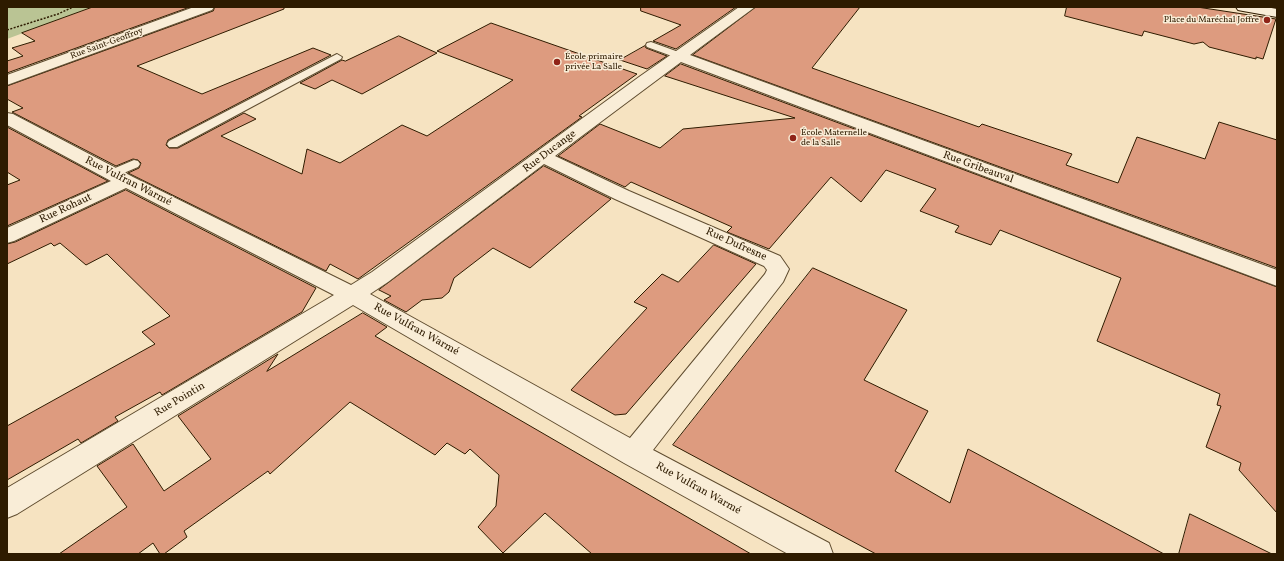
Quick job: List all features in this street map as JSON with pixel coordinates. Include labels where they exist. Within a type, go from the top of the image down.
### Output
[{"type":"street","name":"Rue Saint-Geoffroy","points":[[7,80],[207,7]]},
{"type":"street","name":"Rue Ducange","points":[[352,294],[380,276],[748,7]]},
{"type":"street","points":[[1247,8],[1277,13]]},
{"type":"street","name":"Rue Gribeauval","points":[[680,56],[722,73],[1277,278]]},
{"type":"street","name":"Rue Vulfran Warmé","points":[[7,118],[119,178],[352,294],[634,454],[818,554]]},
{"type":"street","name":"Rue Dufresne","points":[[544,156],[622,195],[772,261],[778,269],[775,277],[634,454]]},
{"type":"street","name":"Rue Rohaut","points":[[7,236],[119,178]]},
{"type":"street","name":"Rue Pointin","points":[[7,504],[352,294]]},
{"type":"lane","points":[[651,45],[680,56]]},
{"type":"lane","points":[[173,144],[336,57]]},
{"type":"lane","points":[[119,178],[134,164]]},
{"type":"path","points":[[7,30],[58,14],[73,7]]},
{"type":"green space","points":[[7,7],[93,7],[7,39]]},
{"type":"building","points":[[93,7],[190,7],[7,73],[7,61],[23,56],[12,48],[35,41],[22,33]]},
{"type":"building","points":[[215,7],[284,7],[284,9],[137,66],[202,94],[313,48],[331,55],[168,140],[166,145],[169,148],[178,148],[244,113],[256,119],[221,136],[302,174],[307,149],[340,163],[402,125],[427,136],[513,80],[437,51],[491,23],[637,74],[579,116],[582,117],[358,279],[330,264],[326,271],[128,173],[139,168],[141,163],[138,160],[133,159],[116,166],[12,112],[23,108],[7,99],[7,86],[213,11]]},
{"type":"building","points":[[641,7],[736,7],[676,49],[653,41],[681,25],[641,11]]},
{"type":"building","points":[[756,7],[860,7],[812,68],[979,127],[982,124],[1072,154],[1066,165],[1118,183],[1137,137],[1205,159],[1219,122],[1277,140],[1277,268],[693,55]]},
{"type":"building","points":[[1067,7],[1197,7],[1276,19],[1263,59],[1256,57],[1256,59],[1209,47],[1203,42],[1194,44],[1144,31],[1142,36],[1065,16]]},
{"type":"building","points":[[399,36],[437,53],[362,94],[332,80],[315,89],[300,83],[342,60],[345,61]]},
{"type":"building","points":[[645,46],[646,48],[667,56],[647,69],[620,60]]},
{"type":"building","points":[[681,64],[1277,287],[1277,513],[1239,470],[1241,463],[1206,447],[1221,406],[1217,405],[1220,394],[1097,341],[1121,278],[1000,230],[991,245],[955,232],[959,226],[920,211],[936,189],[886,170],[861,202],[831,177],[769,249],[727,232],[732,227],[631,182],[625,187],[558,156],[600,124],[660,148],[683,129],[795,118],[665,76]]},
{"type":"building","points":[[7,127],[108,181],[7,226],[7,185],[20,180],[7,172]]},
{"type":"building","points":[[544,166],[611,199],[530,268],[493,248],[454,278],[449,292],[442,298],[422,300],[406,312],[384,300],[391,296],[379,290]]},
{"type":"building","points":[[126,190],[316,288],[302,312],[162,395],[160,392],[115,417],[118,421],[81,443],[78,439],[7,480],[7,426],[155,344],[142,332],[170,316],[107,254],[86,265],[60,243],[54,246],[51,243],[7,264],[7,244],[15,242]]},
{"type":"building","points":[[714,245],[756,264],[626,414],[615,415],[571,390],[647,308],[634,302],[662,274],[678,282]]},
{"type":"building","points":[[813,268],[907,310],[864,380],[928,411],[895,471],[950,503],[968,449],[1164,554],[876,554],[673,445]]},
{"type":"building","points":[[363,313],[387,327],[375,336],[751,554],[592,554],[545,513],[503,553],[478,527],[496,506],[499,475],[470,449],[465,454],[447,443],[435,455],[350,402],[270,474],[268,471],[184,531],[187,537],[164,554],[160,554],[153,543],[138,554],[59,554],[127,507],[97,466],[133,444],[164,491],[211,459],[178,416],[278,354],[267,371]]},
{"type":"building","points":[[1190,514],[1272,554],[1179,554]]},
{"type":"place","name":"Place du Maréchal Joffre","points":[[1267,20]]},
{"type":"place","name":"École primaire privée La Salle","points":[[557,62]]},
{"type":"place","name":"École Maternelle de la Salle","points":[[793,138]]}]
